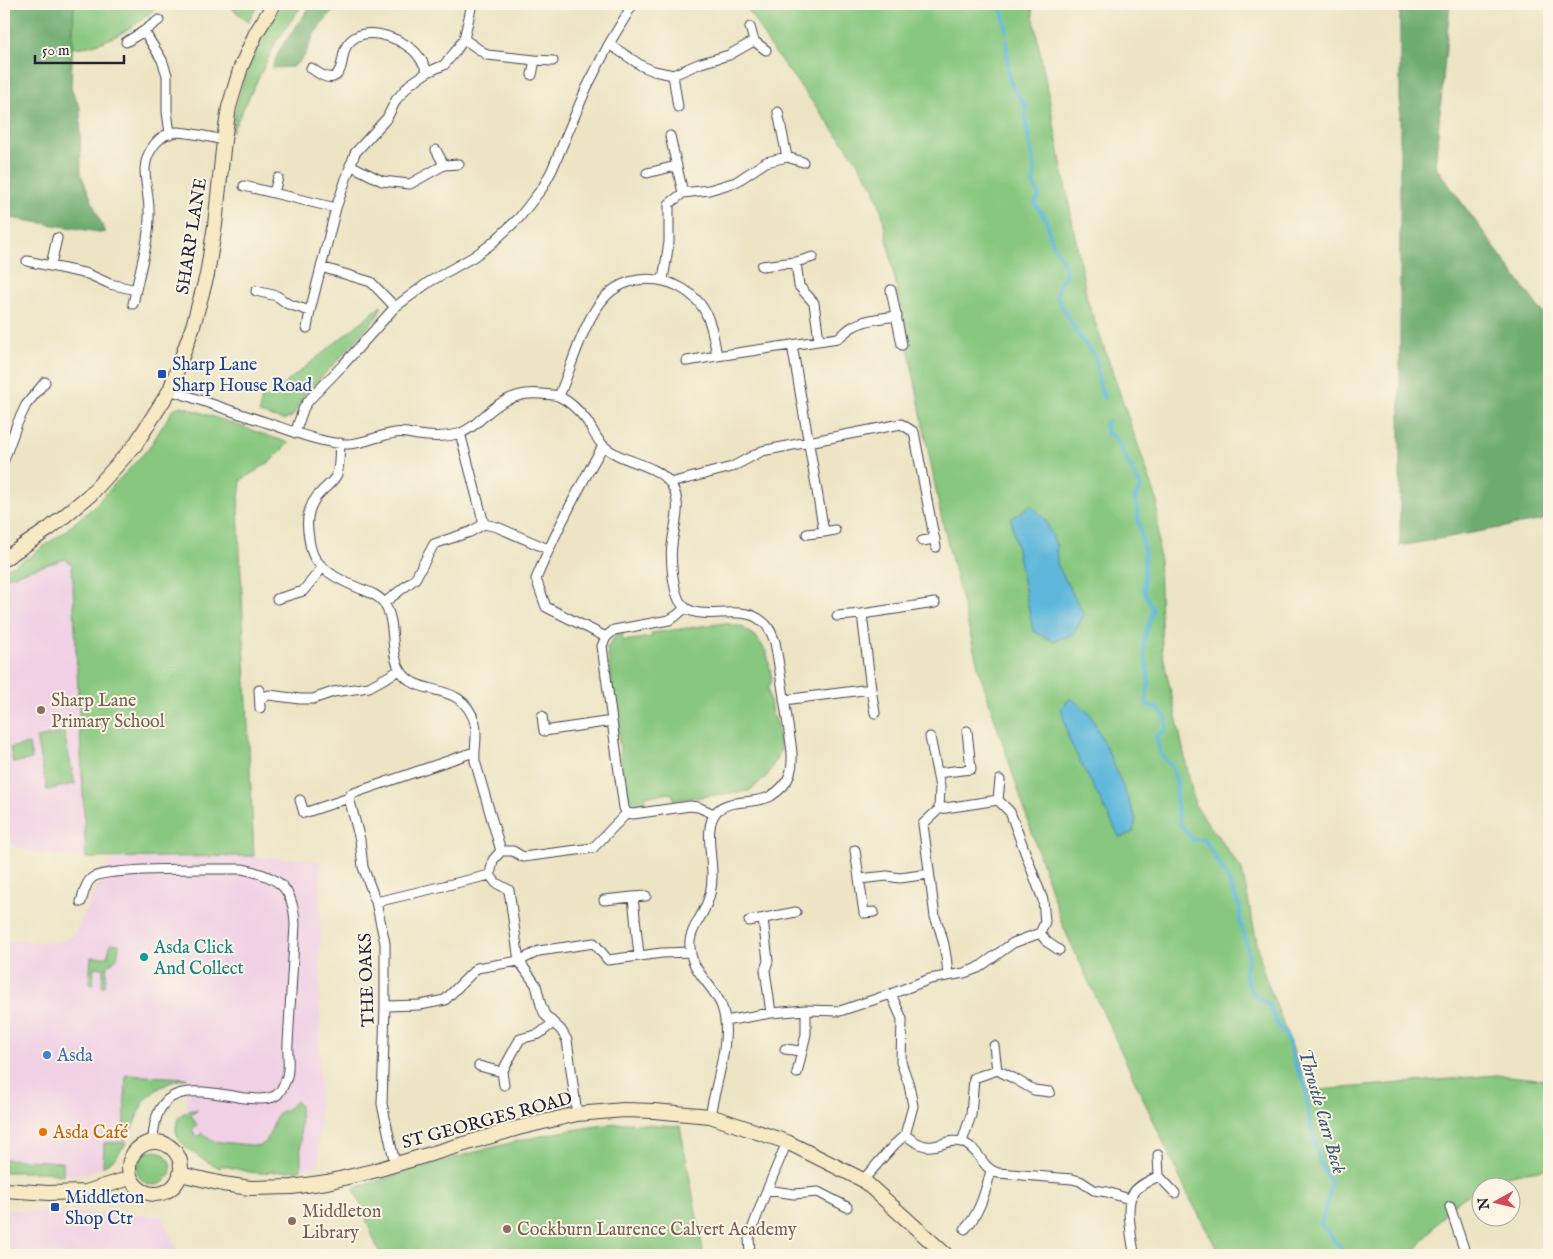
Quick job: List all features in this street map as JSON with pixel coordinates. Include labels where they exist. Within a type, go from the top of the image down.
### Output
[{"type":"street","name":"SHARP LANE","points":[[4,559],[50,528],[91,494],[135,445],[170,390],[193,326],[207,275],[229,107],[240,67],[256,33],[274,4]]},
{"type":"street","points":[[307,328],[336,208],[355,153],[387,118],[396,100],[410,84],[428,72],[444,65],[455,52],[464,38],[472,4]]},
{"type":"street","points":[[295,433],[304,407],[310,399],[395,307],[429,282],[473,258],[519,218],[543,187],[586,89],[609,44],[634,4]]},
{"type":"street","points":[[126,42],[159,20]]},
{"type":"street","points":[[750,27],[754,41],[766,50]]},
{"type":"street","points":[[144,31],[162,60],[167,75],[167,111],[170,134]]},
{"type":"street","points":[[311,68],[328,78],[334,77],[340,70],[343,55],[348,44],[357,36],[369,33],[391,38],[412,50],[428,72]]},
{"type":"street","points":[[464,38],[487,55],[553,61]]},
{"type":"street","points":[[609,44],[642,66],[673,75],[701,63],[729,55],[754,41]]},
{"type":"street","points":[[532,75],[535,60]]},
{"type":"street","points":[[673,75],[678,107]]},
{"type":"street","points":[[778,112],[787,157]]},
{"type":"street","points":[[133,304],[148,236],[150,212],[145,169],[147,157],[153,146],[162,138],[176,132],[224,140]]},
{"type":"street","points":[[670,136],[683,193]]},
{"type":"street","points":[[436,150],[444,165]]},
{"type":"street","points":[[663,280],[669,242],[670,204],[683,193],[709,190],[736,182],[766,162],[787,157],[803,162]]},
{"type":"street","points":[[350,165],[382,181],[410,184],[444,165],[459,164]]},
{"type":"street","points":[[647,173],[676,166]]},
{"type":"street","points":[[274,192],[278,178]]},
{"type":"street","points":[[244,186],[336,208]]},
{"type":"street","points":[[52,265],[57,238]]},
{"type":"street","points":[[762,266],[796,262],[813,257]]},
{"type":"street","points":[[28,261],[88,274],[110,284],[136,290]]},
{"type":"street","points":[[796,262],[799,286],[814,303],[819,340]]},
{"type":"street","points":[[321,267],[371,282],[395,307]]},
{"type":"street","points":[[560,396],[588,323],[596,308],[606,295],[618,286],[630,281],[645,279],[663,280],[677,286],[692,296],[703,308],[712,328],[717,356]]},
{"type":"street","points":[[891,290],[902,345]]},
{"type":"street","points":[[256,291],[277,296],[288,304],[310,310]]},
{"type":"street","points":[[687,361],[838,338],[852,326],[861,322],[896,316]]},
{"type":"street","points":[[792,345],[824,532]]},
{"type":"street","points":[[4,460],[26,405],[45,382]]},
{"type":"street","points":[[170,390],[295,433],[350,444],[394,433],[406,432],[419,435],[448,436],[472,427],[490,410],[506,400],[532,393],[560,396],[576,408],[603,446],[616,455],[660,474],[670,483],[676,494],[678,505],[678,515],[671,546],[679,599],[685,608],[693,612],[740,612],[752,615],[763,621],[771,631],[775,642],[792,763],[785,784],[778,791],[769,797],[722,807],[714,814],[709,827],[712,876],[711,893],[694,927],[690,940],[694,965],[715,994],[722,1007],[725,1021],[726,1037],[710,1116]]},
{"type":"street","points":[[670,483],[732,467],[762,450],[900,424],[914,432],[936,543],[922,541]]},
{"type":"street","points":[[460,433],[484,524]]},
{"type":"street","points":[[340,443],[337,474],[332,483],[314,498],[309,508],[308,530],[314,557],[337,578],[378,597],[384,603],[392,625],[396,660],[406,678],[416,684],[454,696],[469,710],[476,731],[475,760],[501,851]]},
{"type":"street","points":[[603,446],[575,495],[548,549],[536,579],[546,607],[606,637]]},
{"type":"street","points":[[384,603],[415,580],[434,544],[470,532],[484,524],[497,527],[548,549]]},
{"type":"street","points":[[808,534],[835,530]]},
{"type":"street","points":[[277,598],[303,591],[323,567]]},
{"type":"street","points":[[837,616],[936,603]]},
{"type":"street","points":[[685,608],[669,620],[614,630],[606,637],[602,646],[624,808],[627,812],[633,814],[690,806],[704,809],[714,814]]},
{"type":"street","points":[[862,614],[875,714]]},
{"type":"street","points":[[260,708],[260,694],[313,699],[333,692],[370,687],[400,670]]},
{"type":"street","points":[[784,700],[871,689]]},
{"type":"street","points":[[542,716],[544,732],[612,721]]},
{"type":"street","points":[[937,773],[971,769],[967,731]]},
{"type":"street","points":[[930,737],[940,787],[939,809]]},
{"type":"street","points":[[923,753],[932,751]]},
{"type":"street","points":[[300,800],[305,817],[350,796],[474,752]]},
{"type":"street","points":[[998,800],[1000,780]]},
{"type":"street","name":"THE OAKS","points":[[350,796],[360,840],[363,867],[376,902],[384,943],[385,1006],[382,1104],[395,1164]]},
{"type":"street","points":[[948,976],[948,962],[940,928],[935,917],[923,824],[939,809],[998,800]]},
{"type":"street","points":[[725,1021],[771,1013],[806,1010],[840,1011],[930,979],[964,973],[978,968],[1013,943],[1040,933],[1045,922],[1043,900],[1010,812],[998,800]]},
{"type":"street","points":[[576,1114],[567,1040],[561,1030],[545,1016],[536,985],[519,961],[509,890],[496,883],[490,875],[493,860],[501,851],[513,851],[523,857],[593,848],[627,812]]},
{"type":"street","points":[[855,850],[864,913],[874,912]]},
{"type":"street","points":[[81,902],[90,878],[99,873],[242,869],[260,872],[281,883],[291,899],[295,912],[286,1083],[277,1094],[255,1099],[181,1092],[165,1102],[159,1112],[153,1126],[153,1142]]},
{"type":"street","points":[[859,880],[887,876],[900,878],[929,874]]},
{"type":"street","points":[[376,902],[490,875]]},
{"type":"street","points":[[604,900],[646,896]]},
{"type":"street","points":[[633,897],[639,956]]},
{"type":"street","points":[[749,921],[796,912]]},
{"type":"street","points":[[763,919],[768,961],[765,970],[771,1013]]},
{"type":"street","points":[[1040,933],[1047,942],[1059,950]]},
{"type":"street","points":[[385,1006],[420,1005],[445,1000],[477,968],[519,961],[539,951],[594,943],[608,960],[662,953],[691,952]]},
{"type":"street","points":[[862,1180],[905,1135],[913,1106],[909,1085],[901,1062],[902,1019],[892,994]]},
{"type":"street","points":[[797,1073],[806,1034],[806,1010]]},
{"type":"street","points":[[504,1085],[502,1072],[520,1039],[539,1034],[553,1023]]},
{"type":"street","points":[[994,1046],[997,1070]]},
{"type":"street","points":[[785,1049],[801,1052]]},
{"type":"street","points":[[479,1066],[502,1072]]},
{"type":"street","points":[[962,1142],[971,1115],[974,1078],[997,1070],[1034,1090],[1050,1092]]},
{"type":"street","name":"ST GEORGES ROAD","points":[[180,1174],[250,1188],[292,1187],[327,1182],[518,1128],[576,1114],[624,1110],[654,1110],[710,1116],[787,1142],[862,1180],[946,1255]]},
{"type":"street","points":[[905,1135],[924,1146],[953,1141],[962,1142],[972,1148],[991,1171],[1072,1179],[1080,1181],[1094,1190],[1129,1199]]},
{"type":"street","points":[[153,1142],[163,1143],[175,1151],[181,1164],[176,1184],[171,1189],[152,1195],[135,1186],[130,1178],[128,1168],[132,1155],[142,1145],[153,1142]]},
{"type":"street","points":[[750,1255],[749,1238],[787,1142]]},
{"type":"street","points":[[1158,1155],[1159,1176],[1175,1193]]},
{"type":"street","points":[[965,1230],[983,1202],[991,1171]]},
{"type":"street","points":[[1135,1255],[1128,1207],[1129,1199],[1135,1191],[1159,1176]]},
{"type":"street","points":[[4,1190],[86,1192],[130,1178]]},
{"type":"street","points":[[767,1190],[794,1194],[818,1192],[847,1206]]},
{"type":"street","points":[[1450,1207],[1466,1255]]},
{"type":"shaded area","name":"Sharp Lane Primary School","points":[[65,559],[72,565],[86,858],[35,853],[4,842],[4,578]]},
{"type":"shaded area","points":[[254,856],[321,861],[319,1166],[290,1170],[177,1136],[176,1121],[180,1114],[187,1109],[186,1078],[176,1080],[152,1093],[142,1105],[123,1146],[114,1158],[103,1166],[88,1173],[71,1175],[44,1169],[4,1167],[4,941],[57,943],[67,940],[75,933],[111,859]]},
{"type":"shaded area","points":[[4,1210],[162,1216],[179,1255],[4,1255]]},
{"type":"green space","points":[[4,4],[74,4],[71,89],[80,108],[81,174],[105,233],[4,217]]},
{"type":"green space","points":[[74,4],[160,4],[138,22],[114,37],[90,46],[72,48]]},
{"type":"green space","points":[[227,4],[259,4],[248,22]]},
{"type":"green space","points":[[283,4],[303,4],[276,42],[232,132],[239,98],[250,65],[264,34]]},
{"type":"green space","points":[[312,4],[342,4],[329,15],[314,34],[304,57],[293,67],[272,68],[280,49]]},
{"type":"green space","points":[[745,4],[1031,4],[1087,299],[1157,500],[1162,651],[1195,805],[1242,870],[1263,971],[1309,1091],[1496,1075],[1549,1080],[1549,1168],[1505,1176],[1470,1176],[1470,1194],[1450,1207],[1414,1252],[1415,1255],[1220,1255],[1187,1193],[1062,924],[980,674],[941,516],[882,213],[874,188],[852,154],[769,45]]},
{"type":"green space","points":[[1400,4],[1450,4],[1435,166],[1549,322],[1549,519],[1400,546]]},
{"type":"green space","points":[[382,305],[378,315],[305,394],[292,417],[283,420],[259,413],[262,396],[267,398]]},
{"type":"green space","points":[[182,406],[289,443],[270,462],[241,480],[238,509],[254,856],[86,858],[72,565],[65,559],[4,578],[4,570],[29,557],[64,532],[92,508],[149,448],[172,411]]},
{"type":"green space","points":[[724,623],[742,627],[757,638],[767,653],[772,680],[768,689],[781,750],[768,775],[749,791],[674,800],[672,793],[645,796],[646,806],[640,806],[626,796],[607,648],[617,633],[622,632],[623,641],[652,637],[651,633]]},
{"type":"green space","points":[[64,733],[75,784],[47,790],[36,738]]},
{"type":"green space","points":[[29,744],[32,759],[13,763],[10,748]]},
{"type":"green space","points":[[111,943],[119,944],[118,952],[116,959],[107,966],[105,986],[102,986],[103,968],[94,967],[93,984],[89,983],[91,957],[107,957]]},
{"type":"green space","points":[[126,1075],[187,1078],[173,1081],[149,1096],[141,1107],[130,1131],[125,1139],[123,1139]]},
{"type":"green space","points":[[296,1101],[300,1106],[300,1170],[262,1173],[249,1172],[221,1165],[220,1168],[192,1152],[180,1140],[177,1134],[176,1127],[180,1116],[188,1111],[198,1110],[191,1115],[197,1125],[192,1130],[197,1137],[202,1133],[212,1141],[259,1146],[266,1142],[278,1113],[287,1109]]},
{"type":"green space","points":[[624,1123],[680,1126],[704,1255],[380,1255],[354,1188],[521,1140],[589,1127]]},
{"type":"green space","points":[[127,1142],[116,1157],[103,1167],[104,1143]]},
{"type":"green space","points":[[154,1151],[166,1156],[171,1168],[166,1180],[154,1185],[142,1180],[137,1168],[142,1156]]},
{"type":"green space","points":[[4,1159],[63,1162],[63,1176],[47,1172],[4,1172]]},
{"type":"water","points":[[1031,505],[1045,519],[1056,544],[1057,564],[1084,615],[1074,634],[1054,641],[1033,631],[1011,519]]},
{"type":"water","points":[[1071,698],[1090,714],[1109,753],[1136,819],[1133,832],[1120,838],[1069,740],[1061,707]]},
{"type":"waterway","name":"Throstle Carr Beck","points":[[1000,4],[1007,32]]},
{"type":"waterway","name":"Throstle Carr Beck","points":[[1006,40],[1009,77],[1014,91],[1026,106],[1026,126],[1035,169],[1033,184],[1039,195],[1035,204],[1046,219],[1052,243],[1062,260],[1066,274],[1059,285],[1057,297],[1078,335],[1095,356],[1104,398]]},
{"type":"waterway","name":"Throstle Carr Beck","points":[[1109,421],[1105,424],[1107,434],[1115,437],[1141,487],[1135,497],[1144,551],[1144,591],[1153,610],[1143,643],[1149,682],[1146,704],[1157,708],[1166,717],[1166,730],[1156,736],[1160,753],[1172,767],[1177,783],[1176,800],[1180,824],[1193,840],[1204,839],[1226,875],[1240,908],[1240,923],[1249,957],[1244,973],[1252,993],[1269,1005],[1278,1025],[1287,1037],[1294,1062],[1306,1086],[1307,1105],[1320,1163],[1331,1183],[1321,1224],[1346,1255]]},
{"type":"place","name":"Sharp Lane Sharp House Road","points":[[162,374]]},
{"type":"place","name":"Sharp Lane Primary School","points":[[41,710]]},
{"type":"place","name":"Asda Click And Collect","points":[[144,957]]},
{"type":"place","name":"Asda","points":[[47,1055]]},
{"type":"place","name":"Asda Café","points":[[43,1132]]},
{"type":"place","name":"Middleton Shop Ctr","points":[[55,1207]]},
{"type":"place","name":"Middleton Library","points":[[292,1221]]},
{"type":"place","name":"Cockburn Laurence Calvert Academy","points":[[507,1229]]}]
